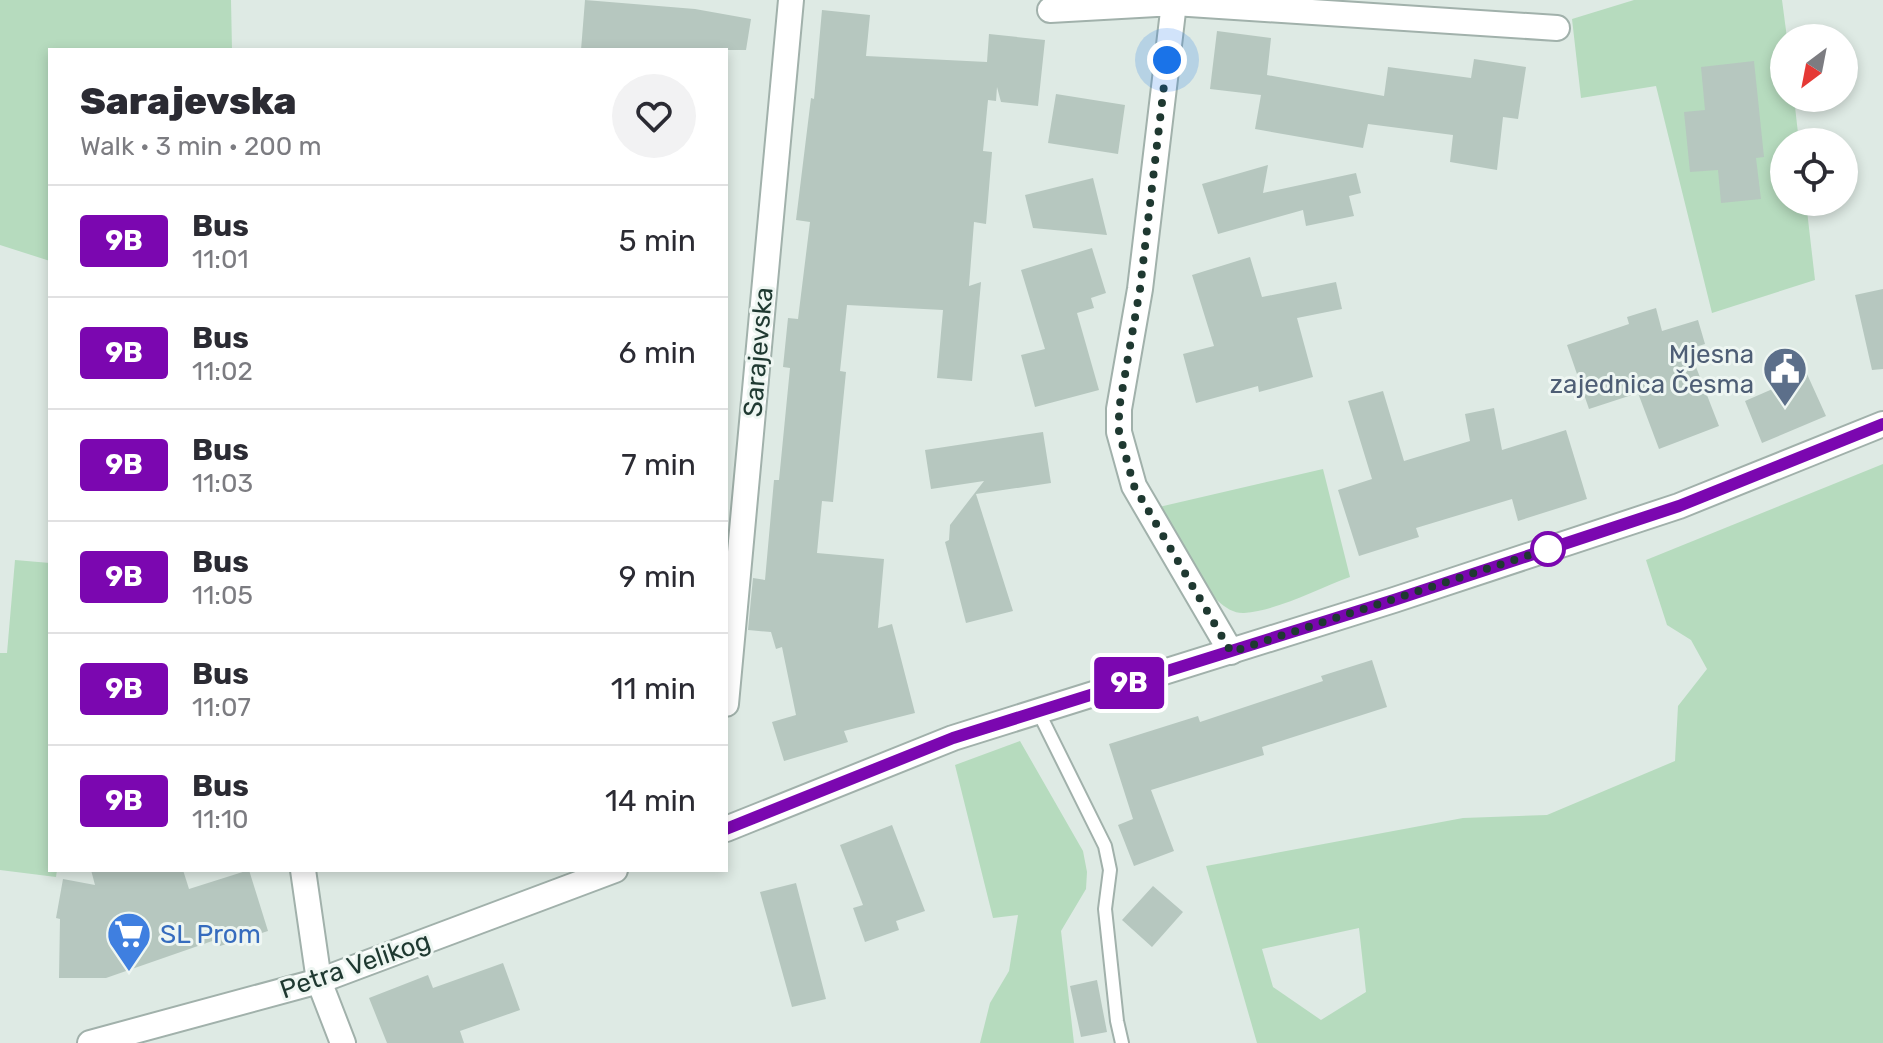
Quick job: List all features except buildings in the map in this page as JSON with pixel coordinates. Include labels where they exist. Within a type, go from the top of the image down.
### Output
[{"type":"street","name":"Sarajevska","points":[[728,682],[791,0]]},
{"type":"street","points":[[1174,3],[1140,289],[1119,409],[1119,432],[1134,486],[1231,652]]},
{"type":"street","points":[[1050,10],[1174,3],[1557,28]]},
{"type":"street","points":[[728,828],[940,743],[1679,506],[1883,424]]},
{"type":"street","points":[[303,872],[319,981],[343,1043]]},
{"type":"street","name":"Petra Velikog","points":[[90,1043],[319,981],[610,872]]},
{"type":"lane","points":[[1038,711],[1105,846],[1110,870],[1105,909],[1122,1043]]},
{"type":"green space","points":[[0,0],[231,0],[232,48],[48,48],[48,260],[0,245]]},
{"type":"green space","points":[[1634,0],[1782,0],[1785,24],[1770,24],[1770,112],[1796,112],[1797,128],[1770,128],[1770,216],[1808,216],[1815,280],[1712,313],[1656,86],[1581,98],[1572,19]]},
{"type":"green space","points":[[1883,464],[1883,1043],[1257,1043],[1206,866],[1463,818],[1547,815],[1675,761],[1678,706],[1707,669],[1691,640],[1667,625],[1646,560]],"holes":[[[1359,928],[1366,992],[1321,1020],[1273,987],[1262,949]]]},
{"type":"green space","points":[[1323,469],[1350,577],[1257,611],[1244,613],[1231,610],[1218,601],[1194,571],[1159,507]]},
{"type":"green space","points":[[15,560],[48,563],[48,872],[57,872],[56,877],[0,870],[0,653],[7,653]]},
{"type":"green space","points":[[1020,741],[1083,851],[1087,872],[1086,889],[1061,931],[1074,1043],[980,1043],[990,1003],[1009,971],[1018,915],[993,918],[955,765]]},
{"type":"bus line","name":"9B","points":[[728,828],[953,738],[1394,600],[1679,506],[1883,424]]},
{"type":"place","name":"Mjesna zajednica Česma","points":[[1785,408]]},
{"type":"place","name":"SL Prom","points":[[129,973]]},
{"type":"route","points":[[1167,60],[1140,289],[1119,409],[1119,432],[1134,486],[1231,652],[1548,549]]}]
